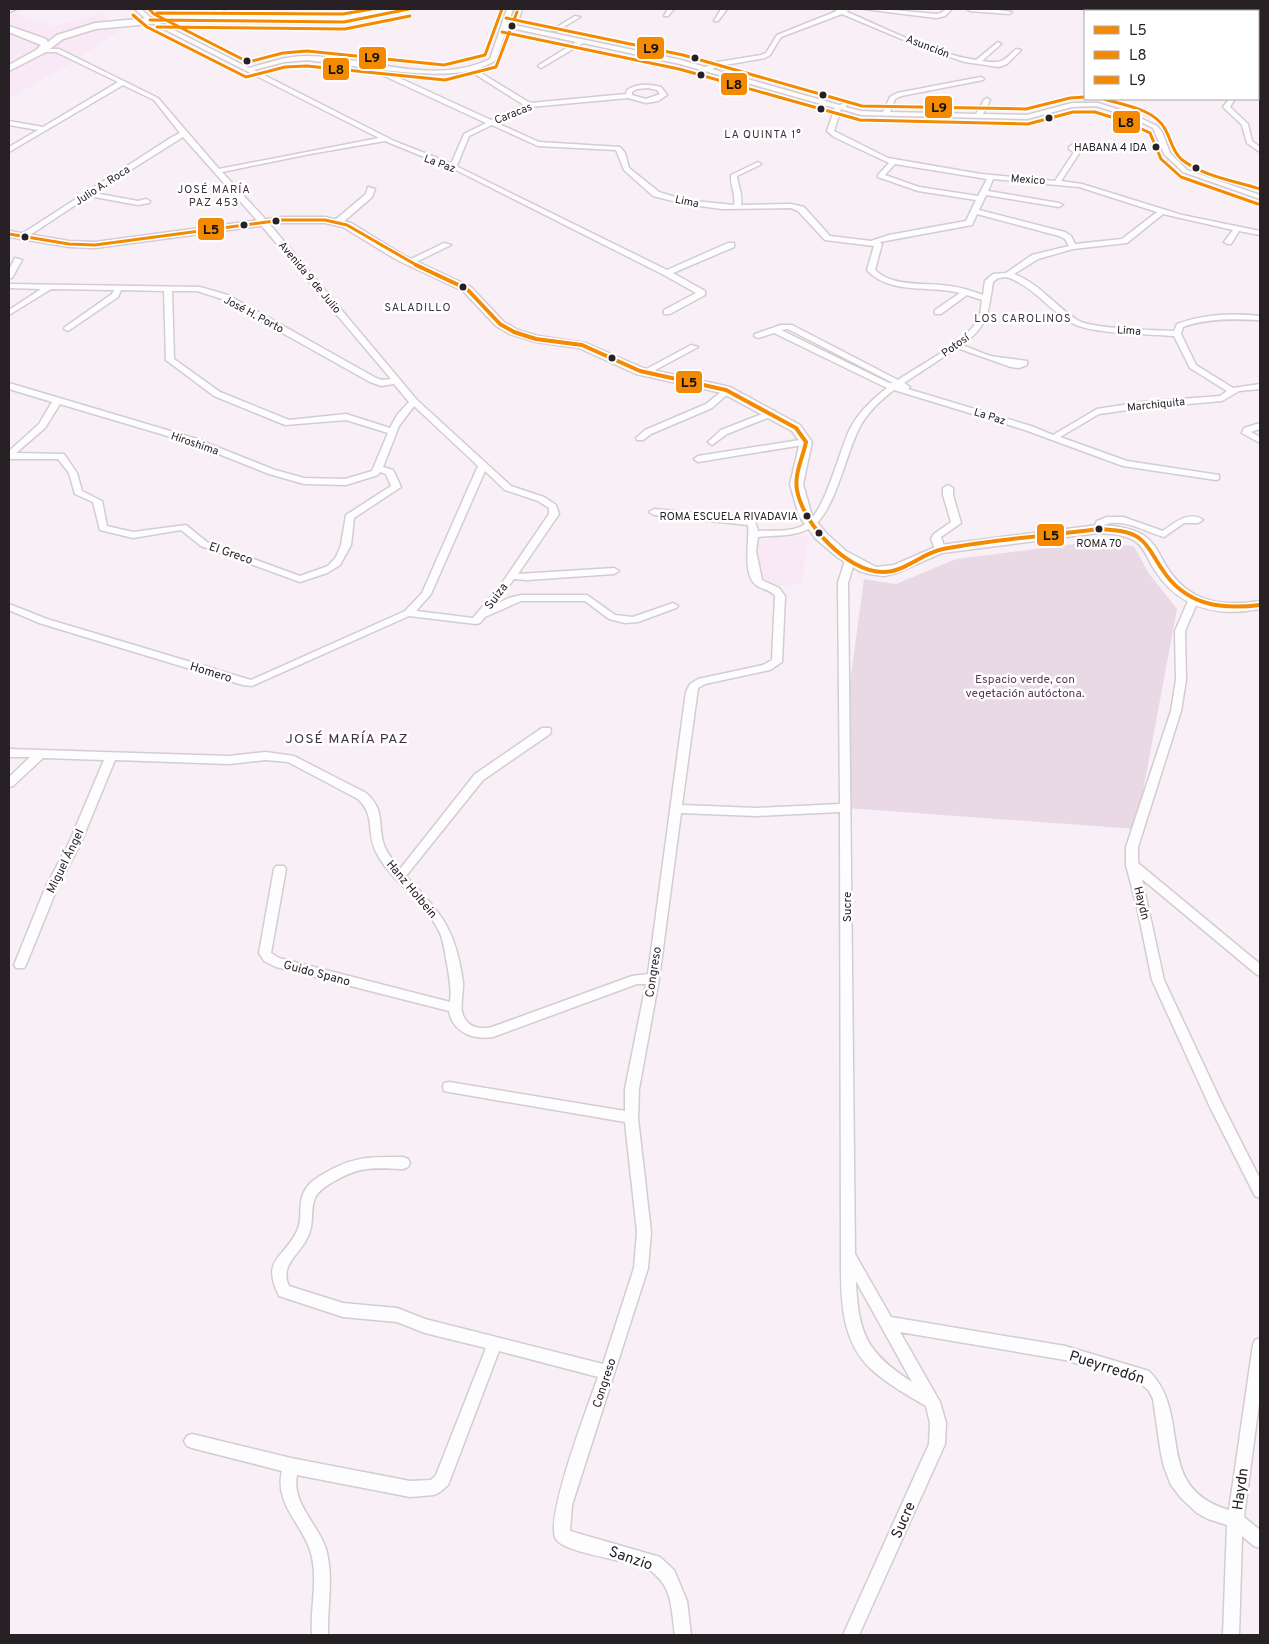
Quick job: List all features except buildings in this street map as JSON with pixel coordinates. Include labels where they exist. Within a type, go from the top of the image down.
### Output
[{"type":"main road","points":[[37,38],[60,37],[86,28],[150,20],[217,15],[338,19],[399,9]]},
{"type":"main road","points":[[150,20],[176,21],[217,15],[344,22],[409,9]]},
{"type":"main road","points":[[168,29],[168,24],[176,21]]},
{"type":"main road","points":[[9,29],[37,38],[45,43],[43,50]]},
{"type":"main road","points":[[9,68],[43,50],[60,37]]},
{"type":"main road","points":[[15,236],[95,245],[264,223],[311,219],[338,222],[354,228],[409,262],[467,289],[500,324],[514,332],[536,339],[582,345],[618,363],[645,372],[727,390],[772,413],[796,428],[806,442],[796,480],[801,507],[811,525],[850,560],[870,571],[882,572],[900,567],[918,557],[940,549],[1098,528],[1123,532],[1138,537],[1149,549],[1172,586],[1193,601],[1219,608],[1234,609],[1260,605]]},
{"type":"street","name":"La Paz","points":[[138,9],[150,20],[247,70],[423,157],[450,166],[667,273],[702,293],[667,312]]},
{"type":"street","points":[[247,70],[284,60],[307,58],[445,73],[469,68],[492,60],[510,9]]},
{"type":"street","points":[[514,23],[519,9]]},
{"type":"street","points":[[666,15],[671,9]]},
{"type":"street","points":[[716,20],[724,9]]},
{"type":"street","name":"Asunción","points":[[836,9],[846,10],[929,49],[977,62],[1002,65],[1018,50]]},
{"type":"street","points":[[867,9],[936,16],[943,15],[949,9]]},
{"type":"street","points":[[970,9],[1009,12]]},
{"type":"street","points":[[514,23],[582,40],[708,67],[763,57],[768,54],[779,36],[846,10]]},
{"type":"street","points":[[555,30],[577,17]]},
{"type":"street","points":[[504,25],[514,23],[555,30],[708,67],[862,113],[1027,117],[1072,105],[1102,105],[1155,127],[1159,132],[1164,149],[1185,171],[1260,197]]},
{"type":"street","points":[[541,66],[582,40]]},
{"type":"street","points":[[977,62],[998,44]]},
{"type":"street","name":"Avenida 9 de Julio","points":[[43,50],[57,50],[156,99],[184,134],[264,223],[414,402],[508,488],[547,502],[553,507],[554,514]]},
{"type":"street","name":"Lima","points":[[377,67],[380,72],[544,146],[606,146],[618,148],[626,169],[652,192],[691,203],[737,208],[776,205],[797,208],[804,212],[828,238],[874,242]]},
{"type":"street","points":[[469,68],[529,105]]},
{"type":"street","points":[[886,113],[892,98],[899,94],[981,79]]},
{"type":"street","points":[[9,150],[123,82]]},
{"type":"street","name":"Caracas","points":[[450,166],[455,163],[466,135],[529,105],[628,96],[647,101],[658,99],[664,93],[654,87],[642,86],[629,91],[628,96]]},
{"type":"street","points":[[979,115],[987,100]]},
{"type":"street","points":[[1231,100],[1226,104],[1226,107],[1245,124],[1249,142],[1260,150]]},
{"type":"street","name":"Mexico","points":[[843,106],[830,128],[833,134],[873,155],[894,161],[991,177],[1058,182],[1099,190],[1161,212],[1260,233]]},
{"type":"street","points":[[9,123],[44,129]]},
{"type":"street","name":"Julio A. Roca","points":[[15,236],[88,194],[174,138],[184,134]]},
{"type":"street","points":[[219,171],[385,139]]},
{"type":"street","points":[[1058,182],[1078,150]]},
{"type":"street","points":[[894,161],[880,176],[918,189],[1059,205]]},
{"type":"street","points":[[737,208],[739,194],[734,185],[734,175],[758,164]]},
{"type":"street","points":[[874,242],[889,237],[965,224],[971,220],[976,212],[991,177]]},
{"type":"street","points":[[338,222],[369,195],[371,189]]},
{"type":"street","points":[[88,194],[138,203],[146,201]]},
{"type":"street","points":[[976,212],[1062,234],[1068,238],[1074,247]]},
{"type":"street","name":"Potosí","points":[[811,525],[824,506],[848,442],[858,422],[872,405],[974,331],[982,322],[989,280],[996,276],[1008,275],[1035,257],[1074,247],[1124,241],[1161,212]]},
{"type":"street","points":[[1228,242],[1237,228]]},
{"type":"street","points":[[874,242],[880,247],[871,270],[877,276],[902,284],[966,292],[986,299]]},
{"type":"street","points":[[667,273],[731,244]]},
{"type":"street","points":[[409,262],[447,245]]},
{"type":"street","points":[[9,276],[18,260]]},
{"type":"street","name":"Lima","points":[[1008,275],[1031,284],[1080,324],[1094,328],[1177,334]]},
{"type":"street","name":"José H. Porto","points":[[9,286],[191,288],[225,297],[373,380],[381,383],[398,381]]},
{"type":"street","points":[[9,313],[50,287]]},
{"type":"street","points":[[68,329],[115,295],[119,287]]},
{"type":"street","points":[[168,288],[170,360],[217,394],[292,424],[346,417],[392,430]]},
{"type":"street","points":[[938,312],[966,292]]},
{"type":"street","points":[[1232,391],[1193,366],[1177,334],[1180,326],[1191,322],[1260,318]]},
{"type":"street","name":"La Paz","points":[[758,336],[773,329],[914,392],[1055,437],[1118,462],[1216,477]]},
{"type":"street","points":[[955,345],[991,358]]},
{"type":"street","points":[[645,372],[694,346]]},
{"type":"street","name":"Hiroshima","points":[[9,386],[194,441],[264,469],[304,481],[346,482],[368,476],[378,468]]},
{"type":"street","name":"Marchiquita","points":[[1055,437],[1097,412],[1142,405],[1222,398],[1232,391],[1260,387]]},
{"type":"street","points":[[640,438],[648,432],[709,406],[727,390]]},
{"type":"street","points":[[9,456],[42,426],[57,401]]},
{"type":"street","points":[[378,468],[392,430],[407,406],[414,402]]},
{"type":"street","points":[[712,442],[724,432],[772,413]]},
{"type":"street","points":[[1260,426],[1247,430],[1246,433],[1260,440]]},
{"type":"street","points":[[698,459],[806,442]]},
{"type":"street","name":"El Greco","points":[[9,456],[61,456],[73,473],[78,492],[97,501],[103,528],[133,535],[183,527],[204,544],[300,580],[331,568],[347,542],[349,517],[396,487],[390,472],[378,468]]},
{"type":"street","points":[[408,613],[426,594],[483,465]]},
{"type":"street","points":[[940,549],[936,539],[937,536],[956,523],[948,495],[948,488]]},
{"type":"street","points":[[654,512],[739,520],[752,523],[754,534],[791,532],[811,525]]},
{"type":"street","name":"Suiza","points":[[408,613],[472,622],[480,618],[554,514]]},
{"type":"street","points":[[1098,528],[1100,523],[1114,519],[1164,534],[1175,523],[1186,520],[1198,520]]},
{"type":"street","name":"Congreso","points":[[562,1535],[564,1505],[641,1268],[644,1232],[631,1118],[632,1089],[653,979],[691,692],[694,686],[702,681],[766,668],[777,662],[780,596],[775,589],[764,586],[757,581],[752,548],[754,534]]},
{"type":"street","name":"Sucre","points":[[850,560],[843,583],[843,734],[846,808],[848,1254],[853,1327],[863,1349],[873,1362],[888,1374],[932,1402]]},
{"type":"street","points":[[511,576],[527,577],[614,571]]},
{"type":"street","points":[[480,618],[512,600],[521,598],[587,598],[612,617],[625,620],[634,620],[673,606]]},
{"type":"street","name":"Haydn","points":[[1193,601],[1180,631],[1181,680],[1176,711],[1132,847],[1132,865],[1158,980],[1217,1107],[1260,1192]]},
{"type":"street","name":"Homero","points":[[9,607],[43,620],[247,683],[359,637],[408,613]]},
{"type":"street","points":[[399,877],[410,866],[479,776],[546,731]]},
{"type":"street","name":"Hanz Holbein","points":[[9,753],[229,760],[266,756],[290,759],[370,802],[376,813],[378,844],[399,877],[440,923],[446,933],[457,988],[455,1008]]},
{"type":"street","points":[[9,783],[40,754]]},
{"type":"street","name":"Miguel Ángel","points":[[20,964],[52,886],[74,845],[111,757]]},
{"type":"street","points":[[675,809],[756,812],[846,808]]},
{"type":"street","points":[[1132,865],[1260,971]]},
{"type":"street","name":"Guido Spano","points":[[280,869],[265,953],[268,958],[276,962],[455,1008]]},
{"type":"street","points":[[455,1008],[460,1024],[480,1034],[493,1032],[636,979],[653,979]]},
{"type":"street","points":[[449,1087],[631,1118]]},
{"type":"street","points":[[403,1163],[354,1165],[317,1184],[310,1194],[307,1205],[307,1219],[304,1232],[284,1258],[278,1271],[277,1281],[284,1291],[349,1311],[397,1315],[425,1326],[608,1372]]},
{"type":"street","name":"Sucre","points":[[848,1254],[932,1402],[938,1423],[937,1444],[851,1635]]},
{"type":"street","name":"Pueyrredón","points":[[887,1324],[1066,1353],[1144,1376],[1154,1384],[1161,1397],[1170,1460],[1177,1479],[1192,1498],[1207,1511],[1235,1521],[1260,1540]]},
{"type":"street","points":[[192,1441],[291,1466],[410,1489],[434,1487],[442,1480],[495,1343]]},
{"type":"street","name":"Haydn","points":[[1231,1635],[1235,1521],[1260,1345]]},
{"type":"street","points":[[291,1466],[286,1480],[291,1500],[317,1548],[322,1570],[318,1612],[320,1635]]},
{"type":"street","name":"Sanzio","points":[[562,1535],[569,1540],[654,1563],[668,1576],[679,1601],[683,1635]]},
{"type":"shaded area","points":[[9,11],[54,26],[103,13],[120,30],[66,66],[9,99]]},
{"type":"shaded area","points":[[786,536],[808,536],[802,584],[776,586],[764,584],[757,549],[759,540]]},
{"type":"green space","name":"Espacio verde, con vegetación autóctona.","points":[[1090,542],[1134,546],[1148,572],[1177,609],[1136,829],[846,808],[843,734],[864,579],[896,584],[956,559]]},
{"type":"transit line","name":"L9","points":[[149,9],[154,14],[248,62],[283,53],[307,51],[444,65],[485,55],[502,9]]},
{"type":"transit line","name":"L9","points":[[157,13],[343,14],[372,9]]},
{"type":"transit line","name":"L5","points":[[150,20],[344,22],[409,9]]},
{"type":"transit line","name":"L8","points":[[133,15],[147,27],[246,77],[285,67],[307,66],[445,80],[496,67],[517,12]]},
{"type":"transit line","name":"L8","points":[[157,27],[345,29],[410,16]]},
{"type":"transit line","name":"L9","points":[[506,18],[683,55],[862,106],[1026,109],[1070,98],[1084,97]]},
{"type":"transit line","name":"L8","points":[[502,32],[679,69],[860,120],[1028,124],[1073,112],[1095,112],[1127,122],[1150,133],[1161,159],[1181,177],[1258,204]]},
{"type":"transit line","name":"L9","points":[[1107,100],[1136,109],[1158,120],[1166,130],[1177,155],[1187,163],[1213,174],[1260,189]]},
{"type":"transit line","name":"L5","points":[[9,234],[69,244],[95,245],[282,220],[325,220],[347,225],[401,258],[467,289],[500,324],[514,332],[536,339],[582,345],[640,371],[726,390],[796,428],[806,442],[798,472],[797,490],[808,517],[829,544],[842,555],[869,570],[891,571],[943,549],[1098,529],[1114,530],[1130,533],[1143,541],[1171,582],[1192,599],[1204,604],[1231,608],[1260,605]]},
{"type":"place","name":"HABANA 4 IDA","points":[[1156,147]]},
{"type":"place","name":"ROMA ESCUELA RIVADAVIA","points":[[807,516]]},
{"type":"place","name":"ROMA 70","points":[[1099,529]]},
{"type":"district","name":"LA QUINTA 1°","points":[[763,134]]},
{"type":"district","name":"JOSÉ MARÍA PAZ 453","points":[[214,195]]},
{"type":"district","name":"SALADILLO","points":[[418,307]]},
{"type":"district","name":"LOS CAROLINOS","points":[[1023,318]]},
{"type":"district","name":"JOSÉ MARÍA PAZ","points":[[347,738]]}]
